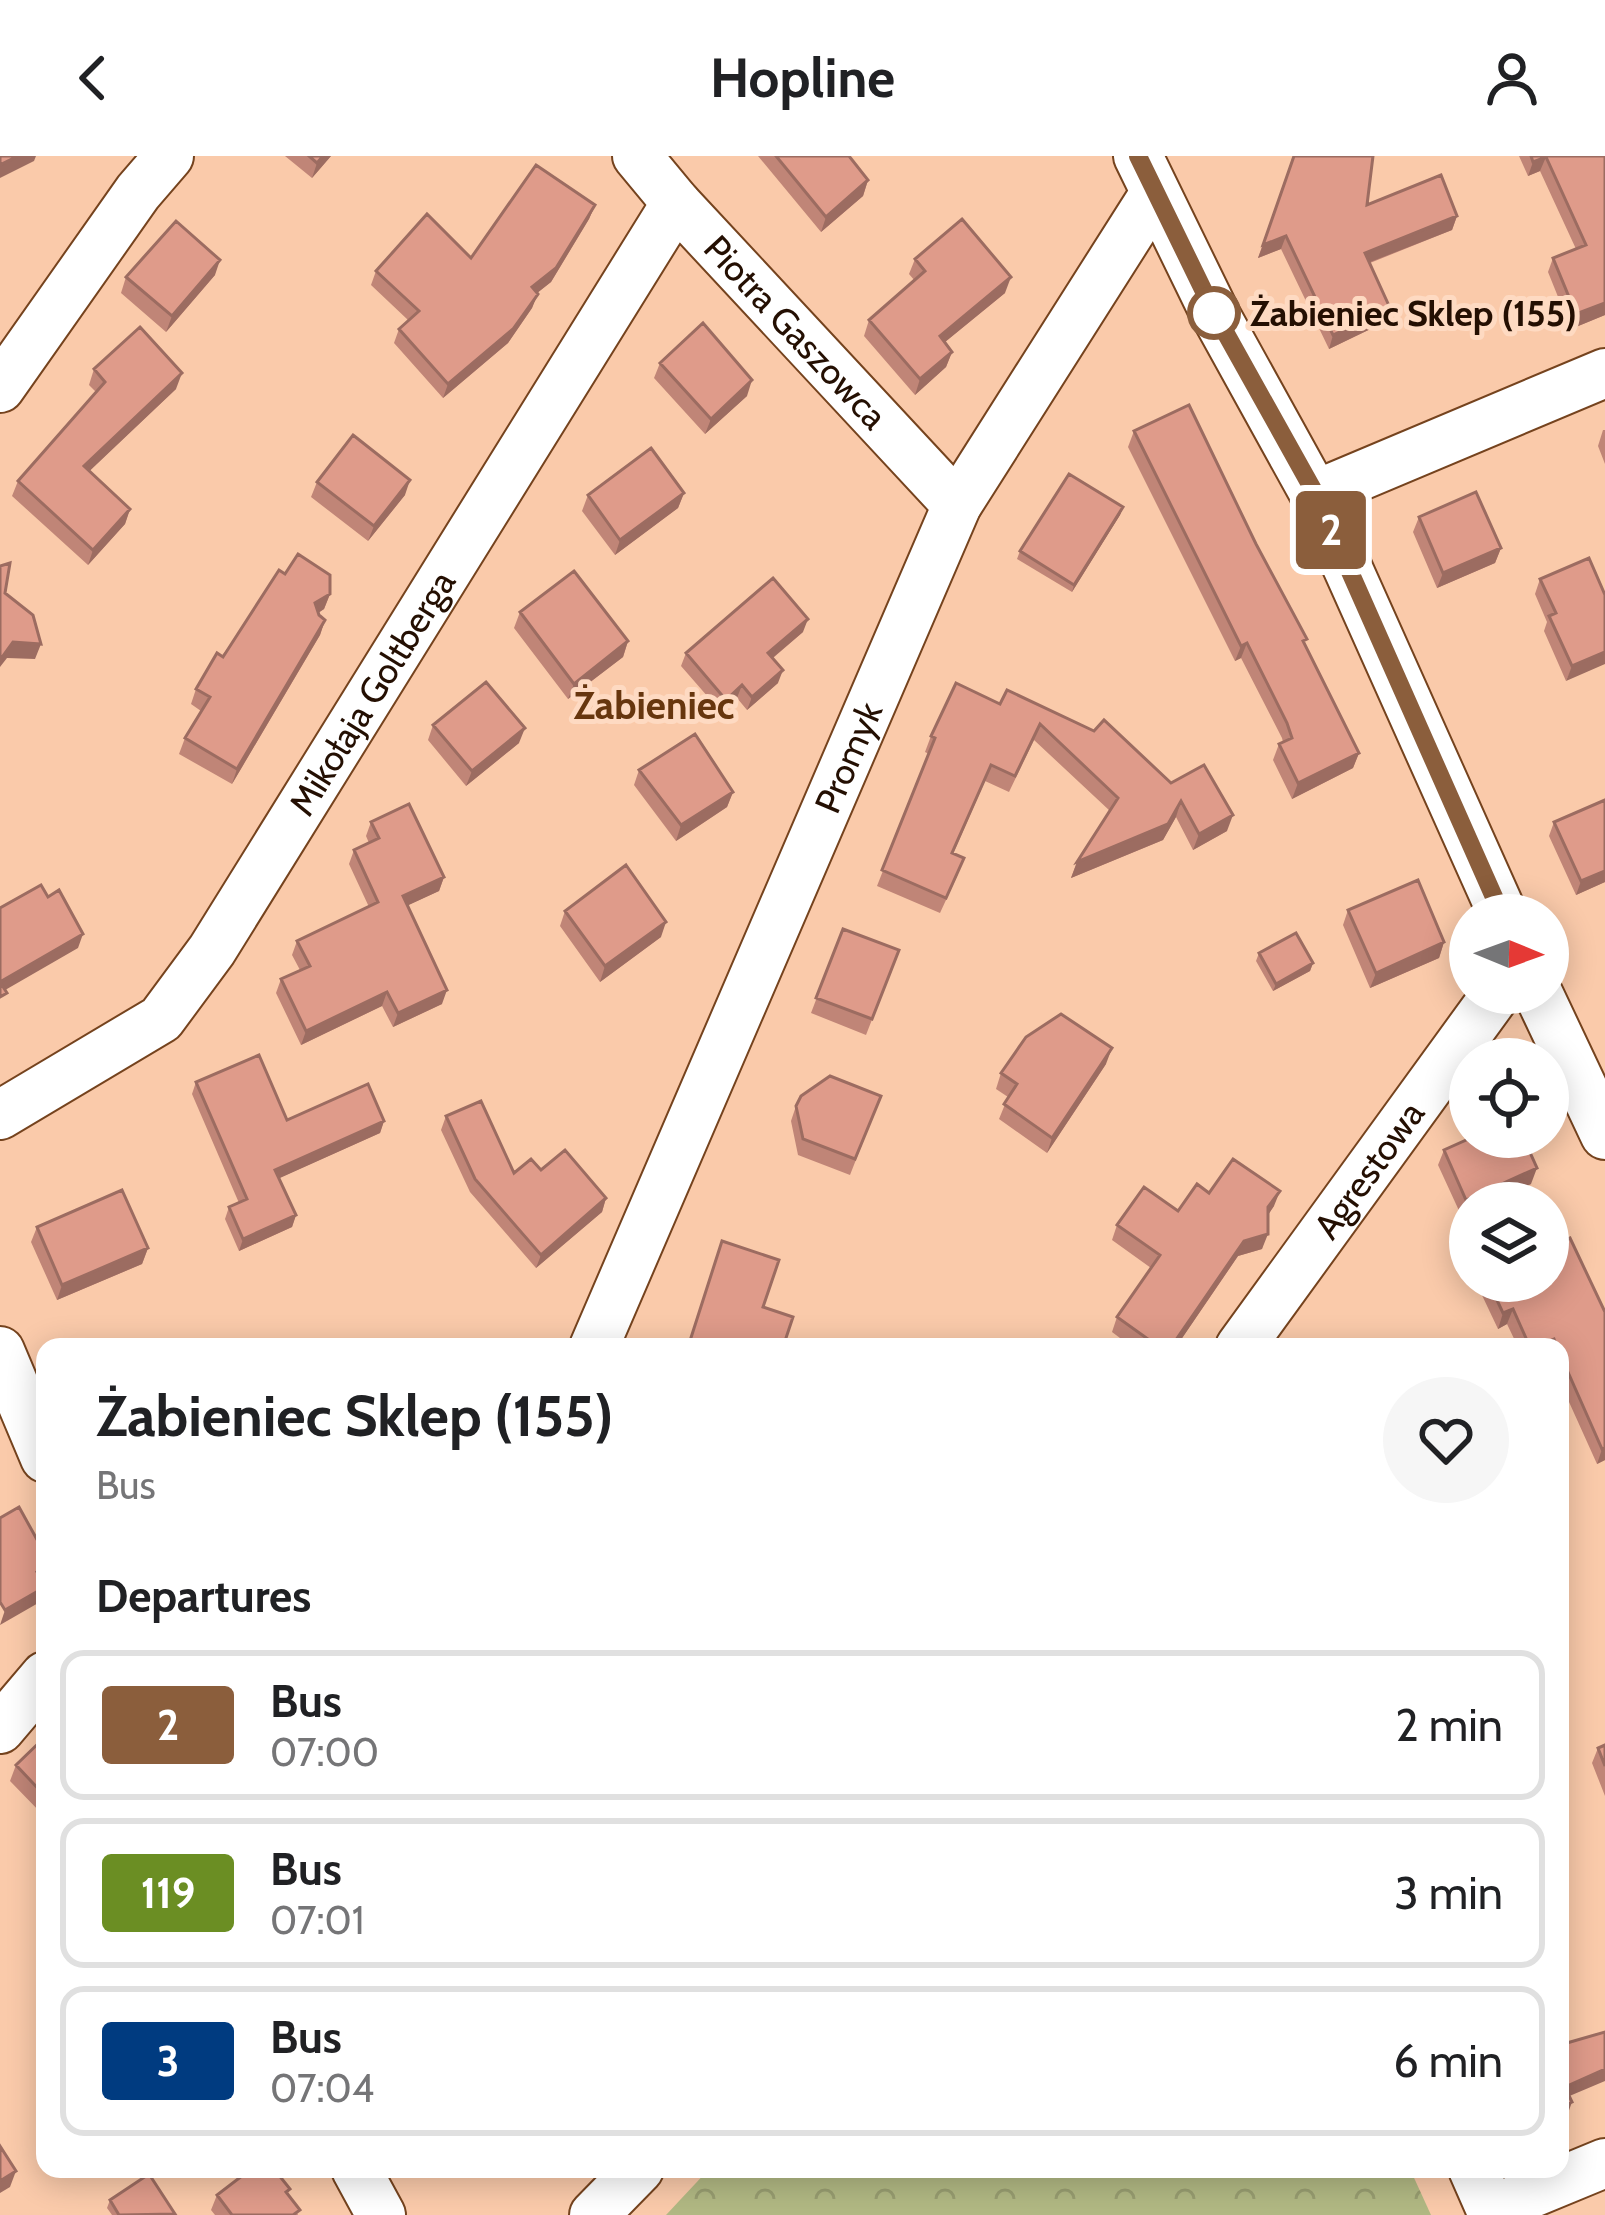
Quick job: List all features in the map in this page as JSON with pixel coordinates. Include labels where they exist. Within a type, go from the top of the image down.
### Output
[{"type":"street","name":"Piotra Gaszowca","points":[[638,156],[676,203],[957,505]]},
{"type":"street","points":[[0,388],[139,168]]},
{"type":"street","points":[[1147,174],[1215,314],[1316,495],[1493,894]]},
{"type":"street","name":"Promyk","points":[[598,1338],[957,505],[1147,174]]},
{"type":"street","name":"Mikołaja Goltberga","points":[[0,1115],[161,1019],[187,985],[676,203]]},
{"type":"street","points":[[1316,495],[1605,373]]},
{"type":"street","name":"Agrestowa","points":[[1247,1338],[1482,1014]]},
{"type":"street","points":[[1548,1014],[1605,1135]]},
{"type":"street","points":[[0,1351],[36,1437]]},
{"type":"street","points":[[0,1729],[36,1687]]},
{"type":"street","points":[[1569,2178],[1605,2163]]},
{"type":"street","points":[[361,2178],[381,2215]]},
{"type":"street","points":[[594,2215],[630,2178]]},
{"type":"street","points":[[1476,2178],[1491,2210],[1569,2178]]},
{"type":"green space","points":[[701,2178],[1414,2178],[1431,2215],[666,2215]]},
{"type":"building","points":[[776,156],[849,156],[868,180],[826,217]]},
{"type":"building","points":[[1294,156],[1373,156],[1367,205],[1441,175],[1457,216],[1365,253],[1390,308],[1333,335],[1286,236],[1263,245]]},
{"type":"building","points":[[1531,156],[1605,156],[1605,303],[1576,314],[1553,258],[1586,245],[1546,157],[1533,162]]},
{"type":"building","points":[[536,165],[595,205],[556,268],[532,287],[538,294],[513,329],[448,384],[399,329],[419,311],[376,271],[427,214],[471,258]]},
{"type":"building","points":[[962,219],[1011,277],[940,336],[952,352],[920,379],[869,320],[925,271],[915,259]]},
{"type":"building","points":[[176,221],[220,260],[172,316],[126,277]]},
{"type":"building","points":[[703,323],[752,380],[711,419],[660,363]]},
{"type":"building","points":[[140,327],[182,373],[84,466],[130,509],[93,550],[18,481],[105,382],[94,369]]},
{"type":"building","points":[[1189,405],[1359,753],[1298,783],[1279,744],[1292,738],[1287,723],[1247,643],[1241,646],[1134,431]]},
{"type":"building","points":[[353,435],[410,480],[374,526],[317,482]]},
{"type":"building","points":[[651,448],[684,493],[620,540],[588,495]]},
{"type":"building","points":[[1069,474],[1123,507],[1074,585],[1020,551]]},
{"type":"building","points":[[1476,492],[1501,548],[1443,573],[1419,517]]},
{"type":"building","points":[[298,554],[330,575],[330,594],[315,603],[325,620],[237,769],[185,738],[210,697],[196,689],[217,653],[223,657],[279,570],[285,574]]},
{"type":"building","points":[[1589,558],[1605,595],[1605,652],[1572,666],[1549,616],[1556,613],[1540,579]]},
{"type":"building","points":[[10,563],[5,593],[33,615],[41,644],[13,642],[0,660],[0,566]]},
{"type":"building","points":[[574,571],[628,641],[574,684],[520,612]]},
{"type":"building","points":[[773,578],[808,619],[768,653],[783,670],[752,697],[742,685],[726,700],[686,653]]},
{"type":"building","points":[[486,682],[525,728],[472,771],[433,725]]},
{"type":"building","points":[[956,683],[1000,704],[1007,690],[1094,731],[1104,720],[1171,783],[1204,765],[1233,815],[1199,834],[1181,801],[1168,824],[1077,862],[1118,798],[1040,724],[1015,776],[991,765],[952,853],[964,858],[946,898],[882,870],[935,738],[931,736]]},
{"type":"building","points":[[695,734],[733,792],[681,825],[639,770]]},
{"type":"building","points":[[1605,800],[1605,871],[1581,881],[1554,822]]},
{"type":"building","points":[[409,804],[444,877],[403,896],[447,990],[398,1013],[387,992],[306,1031],[281,979],[310,966],[297,941],[378,902],[354,850],[379,838],[371,822]]},
{"type":"building","points":[[626,865],[666,922],[605,966],[565,911]]},
{"type":"building","points":[[1418,880],[1444,942],[1376,973],[1348,910]]},
{"type":"building","points":[[41,885],[48,897],[59,890],[83,934],[0,982],[0,908]]},
{"type":"building","points":[[843,929],[899,950],[872,1019],[816,998]]},
{"type":"building","points":[[1296,933],[1313,963],[1276,984],[1259,953]]},
{"type":"building","points":[[1061,1014],[1112,1048],[1052,1138],[1004,1104],[1017,1084],[1001,1073],[1026,1037]]},
{"type":"building","points":[[259,1055],[287,1120],[368,1084],[384,1121],[275,1170],[296,1215],[243,1239],[229,1207],[247,1199],[196,1082]]},
{"type":"building","points":[[830,1076],[881,1096],[855,1159],[803,1139],[796,1106],[801,1096]]},
{"type":"building","points":[[481,1101],[514,1173],[531,1159],[541,1170],[565,1150],[606,1198],[541,1255],[475,1179],[446,1116]]},
{"type":"building","points":[[1449,1148],[1449,1158],[1532,1158],[1537,1168],[1506,1182],[1458,1182],[1444,1150]]},
{"type":"building","points":[[1233,1159],[1280,1191],[1268,1207],[1268,1234],[1244,1241],[1177,1338],[1146,1338],[1117,1317],[1160,1255],[1117,1225],[1144,1187],[1178,1211],[1197,1184],[1209,1193]]},
{"type":"building","points":[[122,1190],[148,1248],[62,1285],[37,1227]]},
{"type":"building","points":[[1570,1238],[1605,1312],[1605,1447],[1602,1449],[1569,1374],[1569,1338],[1526,1338],[1513,1309],[1503,1313],[1498,1302],[1569,1302]]},
{"type":"building","points":[[722,1241],[779,1260],[763,1307],[793,1317],[786,1338],[691,1338]]},
{"type":"building","points":[[19,1507],[36,1538],[36,1592],[5,1610],[0,1602],[0,1518]]},
{"type":"building","points":[[36,1746],[36,1786],[16,1765]]},
{"type":"building","points":[[1605,2032],[1605,2069],[1569,2085],[1569,2042]]},
{"type":"building","points":[[0,2146],[16,2171],[0,2181]]},
{"type":"building","points":[[143,2178],[152,2178],[175,2214],[119,2215],[110,2200]]},
{"type":"building","points":[[239,2178],[281,2178],[300,2210],[293,2215],[232,2215],[217,2195]]},
{"type":"bus line","name":"2","points":[[1138,156],[1215,314],[1316,495],[1493,894]]},
{"type":"place","name":"Żabieniec Sklep (155)","points":[[1214,313]]},
{"type":"district","name":"Żabieniec","points":[[654,705]]}]
